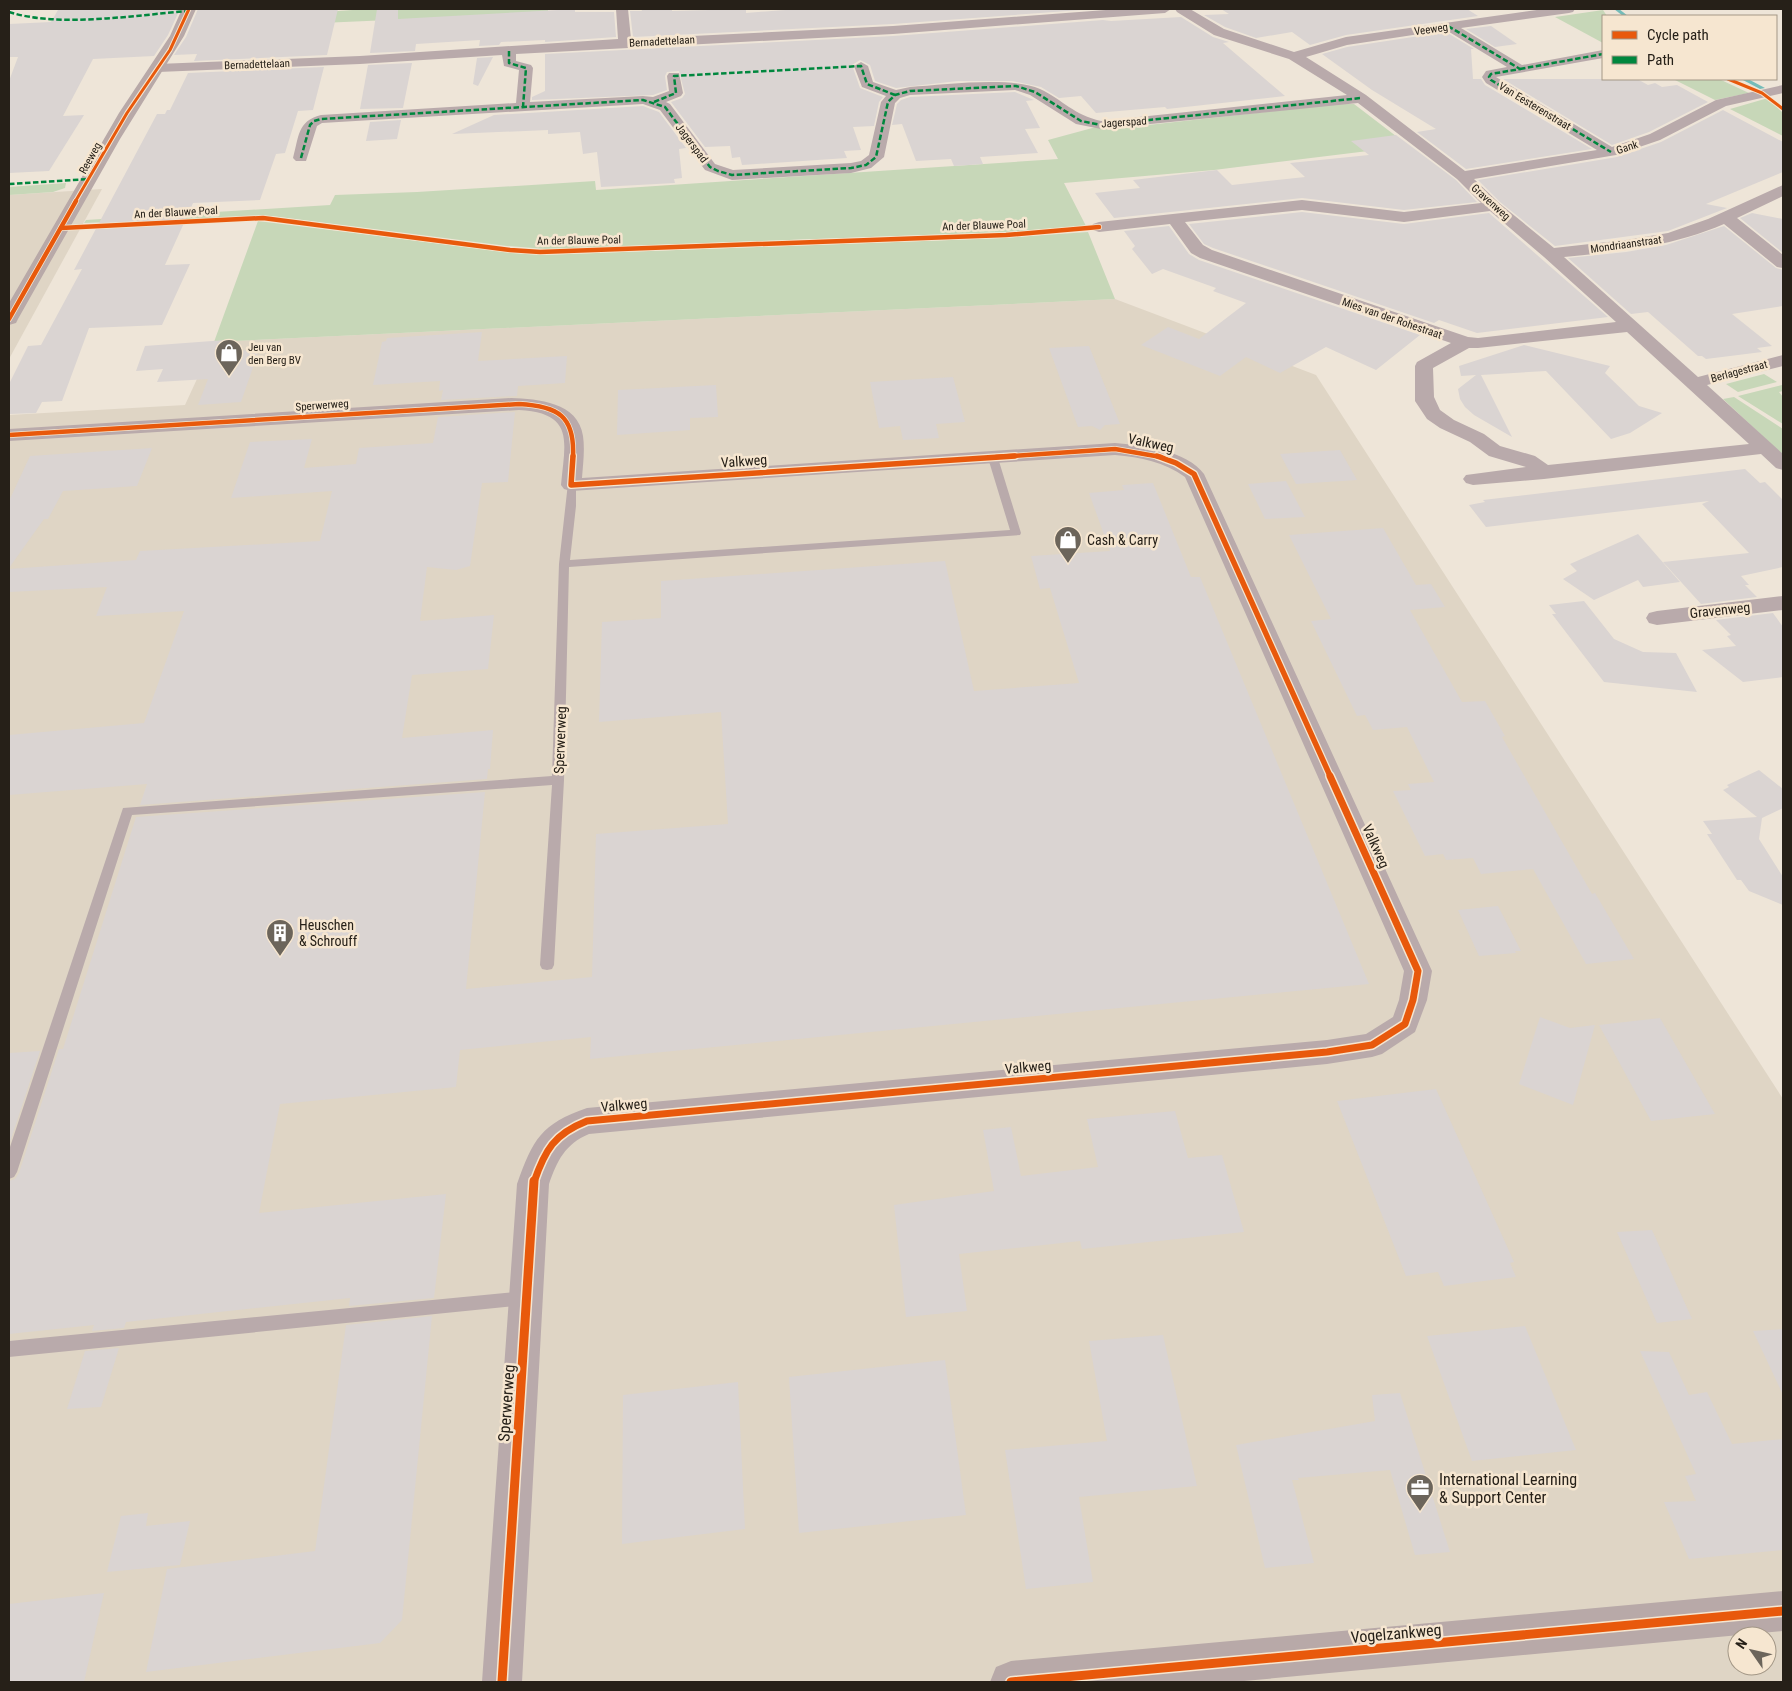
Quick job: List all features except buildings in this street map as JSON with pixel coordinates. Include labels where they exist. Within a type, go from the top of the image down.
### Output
[{"type":"street","name":"Reeweg","points":[[9,319],[128,112],[158,68],[186,19],[189,9]]},
{"type":"street","points":[[622,9],[625,43]]},
{"type":"street","name":"Bernadettelaan","points":[[158,68],[360,60],[625,43],[893,30],[1165,9]]},
{"type":"street","name":"Gravenweg","points":[[1181,9],[1219,32],[1294,56],[1361,98],[1462,176],[1493,206],[1550,253],[1783,464]]},
{"type":"street","points":[[1489,9],[1503,19]]},
{"type":"street","name":"Veeweg","points":[[1294,56],[1346,41],[1569,9]]},
{"type":"street","name":"Van Eesterenstraat","points":[[1448,26],[1520,68]]},
{"type":"street","points":[[509,51],[508,63],[526,68],[523,107]]},
{"type":"street","name":"Van Eesterenstraat","points":[[1602,54],[1520,68],[1491,74],[1489,77],[1611,152]]},
{"type":"street","points":[[861,66],[867,84],[896,95]]},
{"type":"street","points":[[301,158],[310,125],[314,121],[321,119],[635,100],[654,102],[676,93],[674,76]]},
{"type":"street","name":"Jagerspad","points":[[654,102],[665,107],[710,167],[724,173],[743,174],[851,168],[866,165],[876,156],[888,102],[896,95],[910,91],[1016,86],[1035,92],[1081,121],[1101,125],[1361,98]]},
{"type":"street","name":"Gank","points":[[1462,176],[1611,152],[1655,137],[1721,103],[1783,89]]},
{"type":"street","name":"Mondriaanstraat","points":[[1550,253],[1644,243],[1672,237],[1726,216],[1783,190]]},
{"type":"street","points":[[1099,227],[1302,205],[1404,217],[1493,206]]},
{"type":"street","points":[[1726,216],[1783,264]]},
{"type":"street","name":"Mies van der Rohestraat","points":[[1174,220],[1197,249],[1206,254],[1466,342],[1478,343],[1631,326]]},
{"type":"street","points":[[1466,342],[1424,366],[1426,377],[1425,401],[1435,414],[1447,424],[1479,439],[1496,452],[1535,463],[1544,473]]},
{"type":"street","name":"Berlagestraat","points":[[1695,383],[1783,360]]},
{"type":"street","name":"Sperwerweg","points":[[9,435],[491,405],[534,404],[554,411],[568,422],[573,432],[571,485]]},
{"type":"street","points":[[1473,479],[1544,473],[1766,448]]},
{"type":"street","name":"Valkweg","points":[[560,1134],[571,1126],[586,1121],[1327,1052],[1372,1045],[1404,1024],[1414,1000],[1418,971],[1194,474],[1181,463],[1136,450],[1115,449],[571,485]]},
{"type":"street","name":"Gravenweg","points":[[1657,618],[1783,603]]},
{"type":"street","name":"Sperwerweg","points":[[502,1682],[533,1184],[550,1142],[560,1134]]},
{"type":"street","name":"Vogelzankweg","points":[[1011,1682],[1783,1611]]},
{"type":"lane","points":[[564,564],[1016,533],[993,458]]},
{"type":"lane","name":"Sperwerweg","points":[[547,964],[558,780],[564,564],[571,506],[571,485]]},
{"type":"lane","points":[[9,1172],[127,811],[558,780]]},
{"type":"lane","points":[[9,1349],[527,1298]]},
{"type":"shaded area","points":[[102,189],[9,359],[9,195]]},
{"type":"shaded area","points":[[1115,299],[1316,375],[1783,1099],[1783,1682],[9,1682],[9,415],[185,405],[214,342]]},
{"type":"green space","points":[[367,9],[548,9],[548,13],[321,23],[324,12]]},
{"type":"green space","points":[[1603,10],[1606,15],[1602,15],[1602,42],[1555,17]]},
{"type":"green space","points":[[1675,80],[1721,80],[1749,93],[1715,100]]},
{"type":"green space","points":[[1768,98],[1783,113],[1783,136],[1730,109]]},
{"type":"green space","points":[[1337,104],[1354,104],[1409,146],[1214,170],[1064,183],[1086,226],[1006,232],[546,249],[507,246],[272,216],[84,223],[86,220],[330,205],[335,195],[595,181],[596,190],[1058,159],[1048,140],[1096,127],[1130,127]]},
{"type":"green space","points":[[66,183],[65,188],[53,192],[9,195],[9,187]]},
{"type":"green space","points":[[258,221],[513,253],[544,255],[1001,238],[1088,232],[1115,299],[214,342]]},
{"type":"green space","points":[[1764,374],[1777,382],[1738,392],[1726,384]]},
{"type":"green space","points":[[1782,385],[1783,391],[1779,392],[1783,397],[1783,424],[1738,396]]},
{"type":"green space","points":[[1734,397],[1783,429],[1783,455],[1723,399]]},
{"type":"waterway","points":[[1616,9],[1625,15]]},
{"type":"waterway","points":[[1746,80],[1762,88]]},
{"type":"marked path","points":[[9,12],[23,16],[68,19],[189,11]]},
{"type":"marked path","points":[[1448,26],[1520,69],[1491,74],[1489,77],[1491,80],[1611,152]]},
{"type":"marked path","points":[[509,51],[509,63],[526,68],[523,107]]},
{"type":"marked path","points":[[1520,69],[1602,54]]},
{"type":"marked path","points":[[654,102],[676,93],[674,76],[861,66],[867,84],[895,95]]},
{"type":"marked path","points":[[301,158],[310,125],[314,121],[321,119],[643,100],[665,107],[710,167],[732,175],[851,168],[866,165],[876,157],[888,102],[895,95],[910,91],[1016,86],[1035,92],[1081,121],[1101,125],[1361,98]]},
{"type":"marked path","points":[[9,184],[90,179]]},
{"type":"cycle path","points":[[9,319],[112,139],[170,50],[189,9]]},
{"type":"cycle path","points":[[1730,80],[1762,93],[1783,109]]},
{"type":"cycle path","name":"An der Blauwe Poal","points":[[61,228],[263,218],[510,250],[540,252],[1006,235],[1099,227]]},
{"type":"cycle path","points":[[9,435],[519,404],[547,408],[555,411],[568,422],[574,441],[571,485],[1115,449],[1147,453],[1167,459],[1194,474],[1418,971],[1413,1000],[1405,1024],[1372,1045],[1327,1052],[587,1121],[565,1131],[545,1153],[533,1184],[502,1682]]},
{"type":"cycle path","points":[[1011,1682],[1783,1611]]},
{"type":"place","name":"Jeu van den Berg BV","points":[[229,377]]},
{"type":"place","name":"Cash & Carry","points":[[1068,564]]},
{"type":"place","name":"Heuschen & Schrouff","points":[[280,957]]},
{"type":"place","name":"International Learning & Support Center","points":[[1420,1512]]}]
